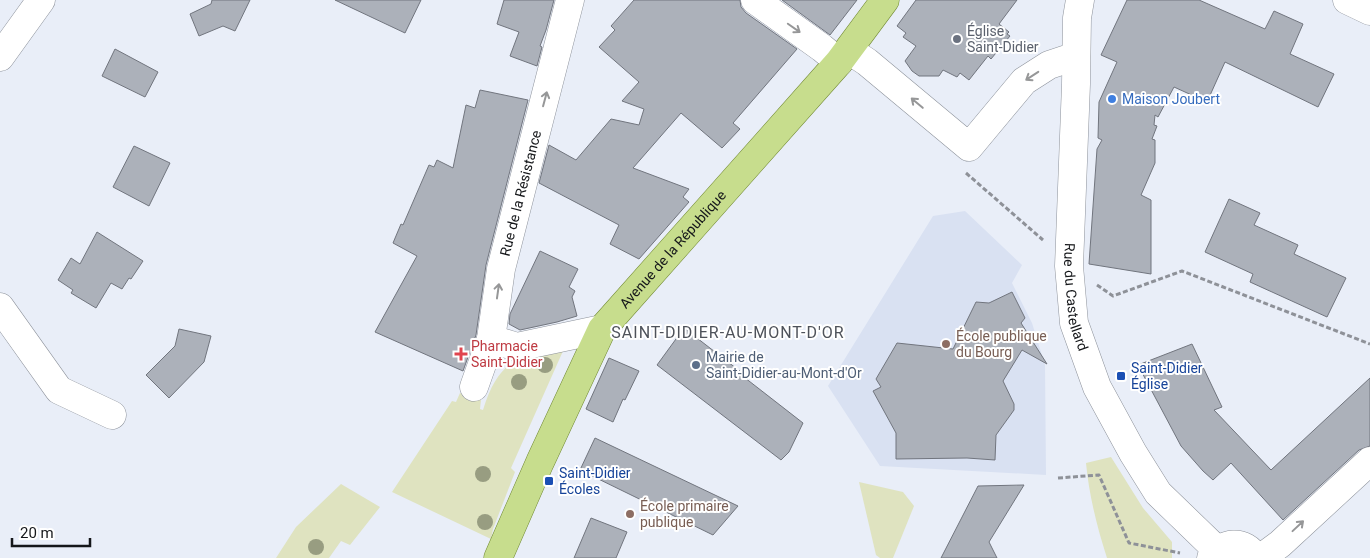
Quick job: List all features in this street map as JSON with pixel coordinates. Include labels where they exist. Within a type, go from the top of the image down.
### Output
[{"type":"main road","name":"Avenue de la République","points":[[498,558],[602,329],[844,56],[885,0]]},
{"type":"street","points":[[0,57],[41,0]]},
{"type":"street","name":"Rue de la Résistance","points":[[474,387],[491,340],[501,269],[570,0]]},
{"type":"street","points":[[755,0],[822,48],[867,62],[969,146],[1024,81],[1049,65],[1076,56]]},
{"type":"street","name":"Rue du Castellard","points":[[1080,0],[1077,18],[1069,266],[1074,323],[1097,387],[1132,453],[1158,493],[1204,554]]},
{"type":"street","points":[[1347,0],[1370,11]]},
{"type":"street","points":[[0,307],[59,390],[112,416]]},
{"type":"street","points":[[491,340],[517,346],[602,329]]},
{"type":"street","points":[[1261,558],[1280,544],[1370,461]]},
{"type":"street","points":[[1204,554],[1224,546],[1240,545],[1247,548],[1256,558]]},
{"type":"path","points":[[1058,478],[1099,475],[1129,543],[1204,554]]},
{"type":"shaded area","name":"École publique du Bourg","points":[[965,211],[1022,265],[1012,283],[1032,323],[1045,365],[1046,475],[880,466],[828,386],[933,216]]},
{"type":"green space","points":[[567,342],[511,468],[515,472],[491,539],[392,492],[452,401],[456,402],[460,393],[481,400],[480,409],[483,410],[496,380],[513,362],[524,356]]},
{"type":"green space","points":[[1111,457],[1143,508],[1172,542],[1172,558],[1107,558],[1094,511],[1086,463]]},
{"type":"green space","points":[[859,482],[903,492],[914,506],[893,558],[880,558],[876,555]]},
{"type":"green space","points":[[341,484],[380,507],[350,545],[341,541],[329,558],[276,558],[296,527]]},
{"type":"building","points":[[212,0],[250,0],[235,31],[223,26],[199,36],[190,14],[211,4]]},
{"type":"building","points":[[335,0],[421,0],[405,33]]},
{"type":"building","points":[[504,0],[554,0],[540,46],[542,47],[537,66],[510,56],[519,32],[497,24]]},
{"type":"building","points":[[634,0],[740,0],[741,7],[746,13],[797,49],[733,123],[740,129],[722,148],[681,113],[633,168],[689,189],[683,197],[689,202],[639,259],[610,244],[619,225],[539,183],[549,145],[576,160],[611,119],[639,125],[644,109],[622,101],[639,82],[599,47],[615,30],[611,26]]},
{"type":"building","points":[[782,0],[857,0],[830,35]]},
{"type":"building","name":"Église Saint-Didier","points":[[916,0],[1017,0],[999,24],[1009,32],[1007,34],[1010,36],[991,59],[988,56],[969,80],[960,73],[957,77],[943,70],[939,76],[919,76],[912,71],[905,61],[916,46],[903,37],[906,33],[897,26]]},
{"type":"building","points":[[1127,0],[1199,0],[1265,29],[1274,11],[1303,24],[1290,54],[1334,74],[1318,107],[1225,62],[1207,102],[1174,87],[1158,117],[1155,115],[1154,125],[1157,126],[1152,139],[1155,140],[1155,163],[1141,195],[1151,200],[1151,274],[1089,264],[1097,149],[1102,140],[1098,138],[1099,102],[1117,62],[1101,55]]},
{"type":"building","points":[[115,49],[158,72],[145,97],[102,76]]},
{"type":"building","points":[[480,90],[528,100],[486,265],[476,335],[463,371],[375,332],[417,256],[393,243],[401,224],[403,225],[429,165],[434,167],[437,160],[453,168],[466,105],[475,108]]},
{"type":"building","points":[[134,146],[170,163],[149,206],[113,187]]},
{"type":"building","points":[[1229,199],[1260,213],[1254,225],[1298,245],[1294,254],[1346,278],[1327,317],[1250,282],[1253,274],[1205,252]]},
{"type":"building","points":[[97,232],[143,261],[122,289],[111,283],[96,308],[71,293],[73,290],[58,280],[71,258],[80,264]]},
{"type":"building","points":[[540,251],[578,269],[569,287],[575,291],[572,297],[577,316],[520,330],[509,324],[510,314]]},
{"type":"building","points":[[1012,292],[1025,318],[1021,323],[1047,364],[1022,350],[1003,381],[1014,404],[1014,410],[996,435],[995,460],[967,458],[896,459],[896,433],[873,391],[881,387],[876,379],[897,343],[953,349],[976,302],[989,303]]},
{"type":"building","points":[[684,328],[803,423],[789,452],[781,460],[657,365]]},
{"type":"building","points":[[179,329],[211,336],[204,362],[169,398],[146,375],[175,346]]},
{"type":"building","points":[[1192,344],[1222,407],[1214,410],[1271,470],[1370,378],[1370,446],[1359,450],[1283,520],[1231,463],[1213,480],[1181,446],[1138,365]]},
{"type":"building","points":[[609,358],[639,371],[625,400],[623,399],[613,422],[586,409]]},
{"type":"building","points":[[595,438],[738,506],[713,535],[580,470]]},
{"type":"building","points":[[1024,485],[989,542],[997,558],[941,558],[978,486]]},
{"type":"building","points":[[591,518],[627,532],[616,558],[574,558]]},
{"type":"place","name":"Église Saint-Didier","points":[[957,39]]},
{"type":"place","name":"Maison Joubert","points":[[1112,99]]},
{"type":"place","name":"École publique du Bourg","points":[[946,344]]},
{"type":"place","name":"Pharmacie Saint-Didier","points":[[461,354]]},
{"type":"place","name":"Mairie de Saint-Didier-au-Mont-d'Or","points":[[696,365]]},
{"type":"place","name":"Saint-Didier Église","points":[[1121,376]]},
{"type":"place","name":"Saint-Didier Écoles","points":[[549,481]]},
{"type":"place","name":"École primaire publique","points":[[630,514]]},
{"type":"district","name":"SAINT-DIDIER-AU-MONT-D'OR","points":[[728,332]]}]
